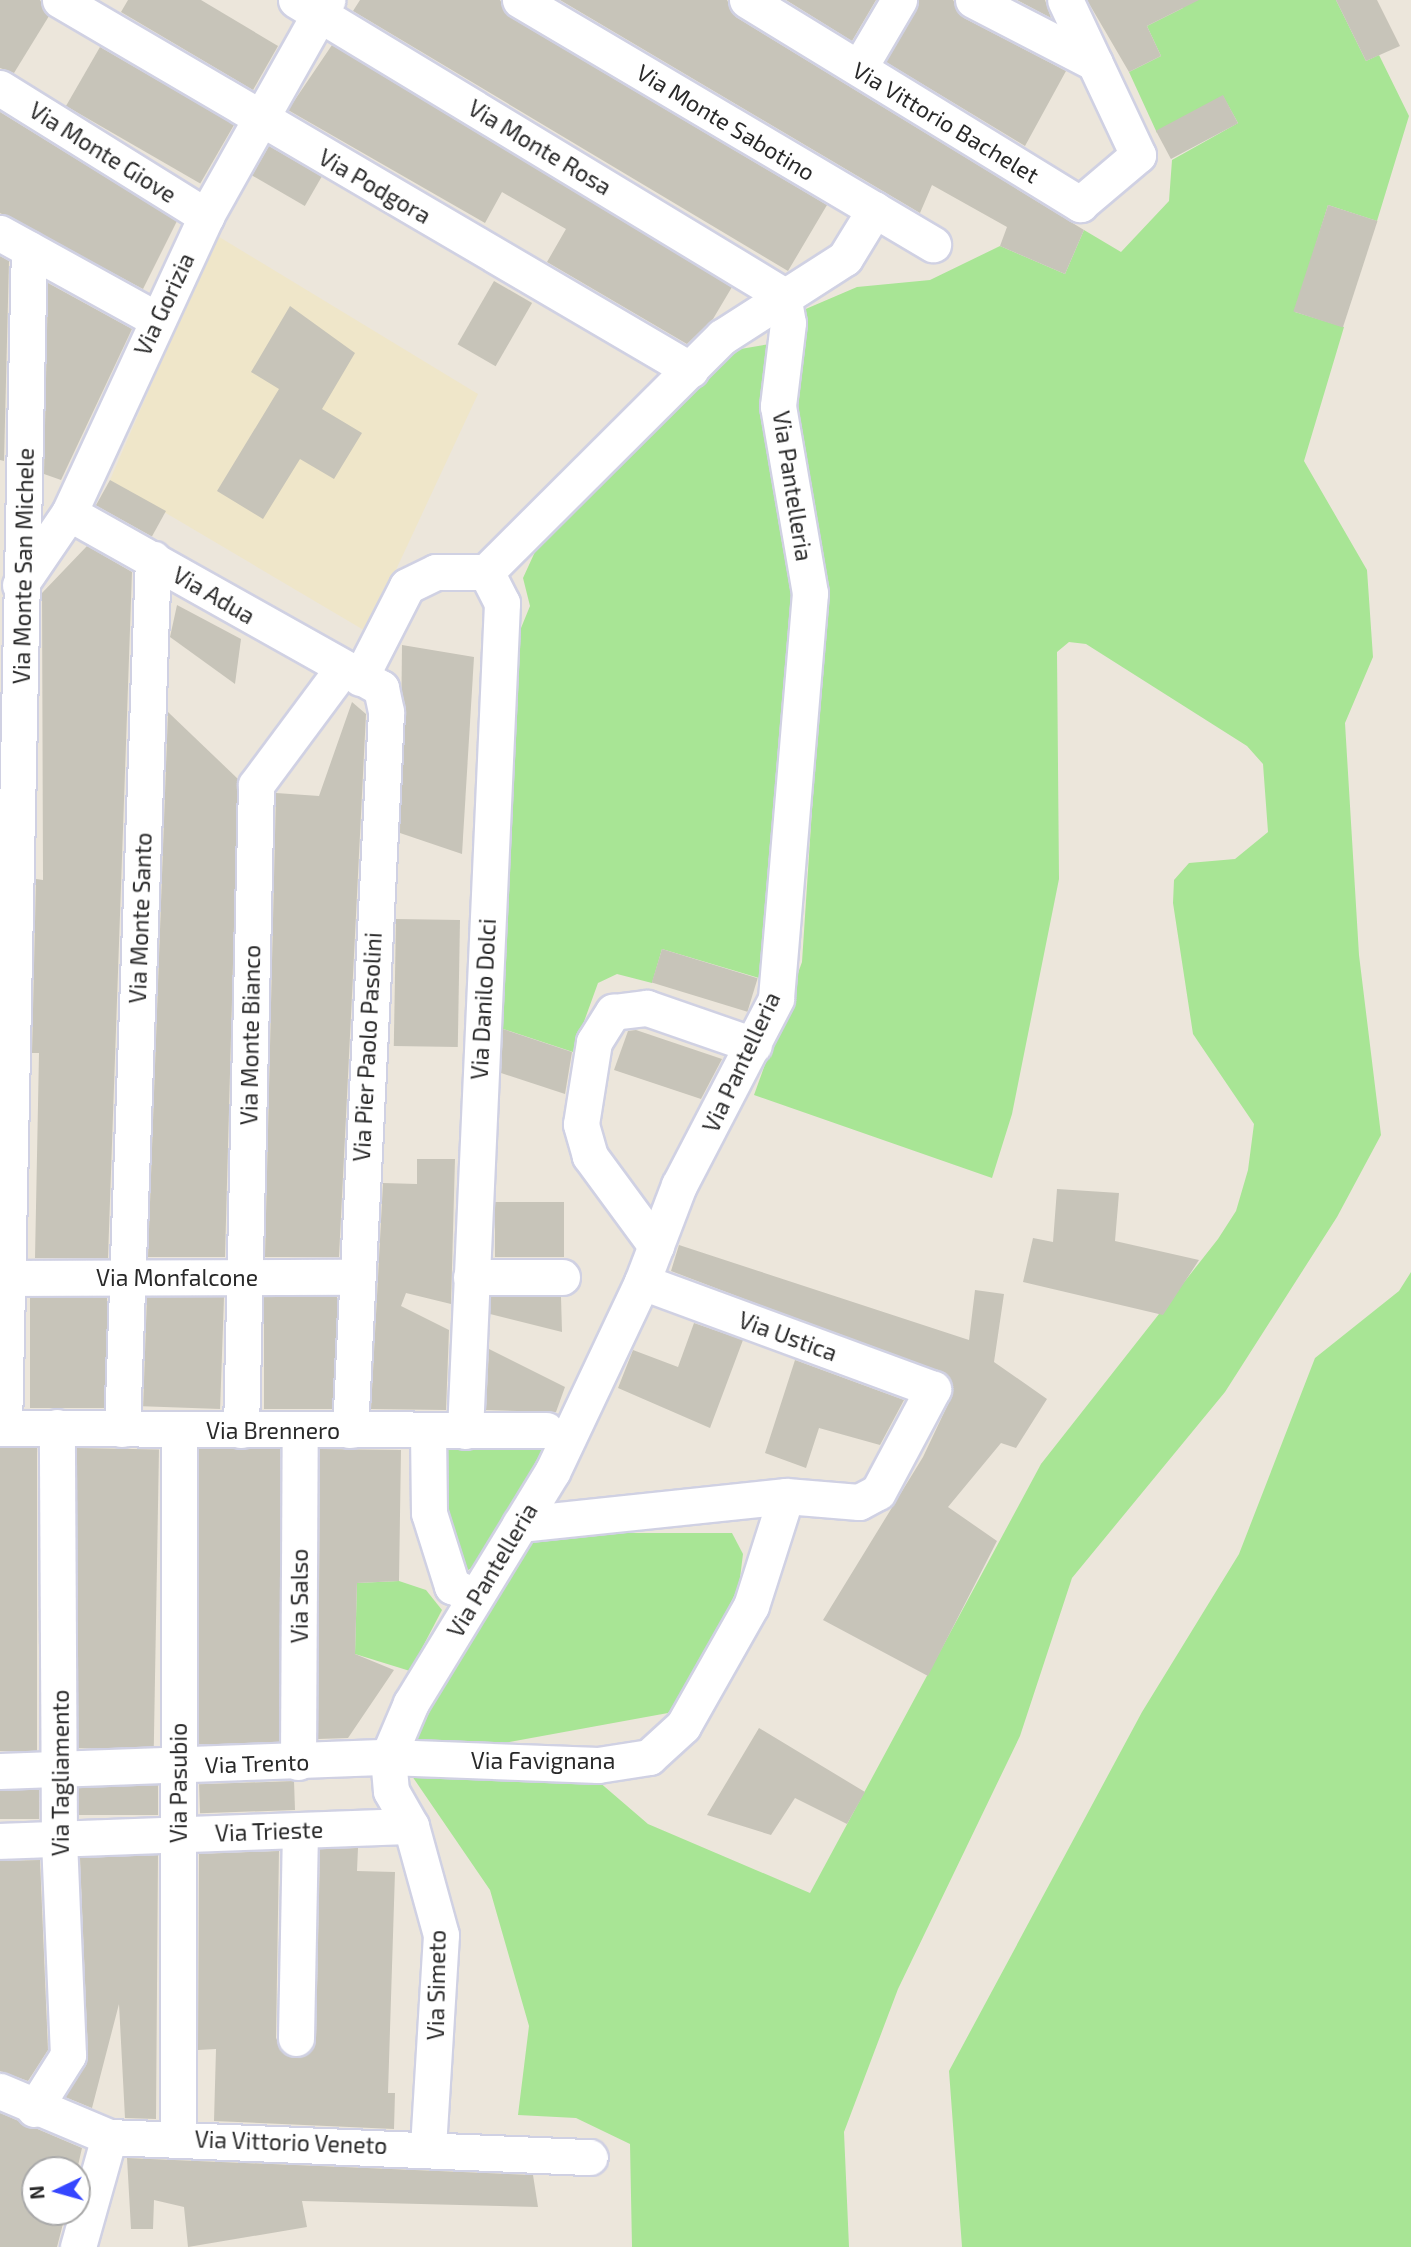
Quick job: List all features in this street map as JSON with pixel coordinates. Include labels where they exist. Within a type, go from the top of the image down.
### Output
[{"type":"street","name":"Via Podgora","points":[[60,0],[691,370]]},
{"type":"street","name":"Via Monte Sabotino","points":[[520,0],[933,244]]},
{"type":"street","name":"Via Vittorio Bachelet","points":[[747,0],[1080,204],[1138,155],[1094,63]]},
{"type":"street","points":[[859,68],[899,0]]},
{"type":"street","points":[[973,0],[1094,63]]},
{"type":"street","points":[[1065,0],[1094,63]]},
{"type":"street","name":"Via Gorizia","points":[[11,593],[69,513],[156,319],[314,4]]},
{"type":"street","name":"Via Monte Rosa","points":[[314,4],[783,295]]},
{"type":"street","name":"Via Monte Giove","points":[[0,88],[206,216]]},
{"type":"street","points":[[486,572],[722,337],[783,295],[817,282],[845,258],[875,209]]},
{"type":"street","points":[[15,241],[156,319]]},
{"type":"street","name":"Via Monte San Michele","points":[[2,1428],[15,241]]},
{"type":"street","name":"Via Pantelleria","points":[[388,1757],[411,1703],[552,1472],[642,1282],[679,1185],[776,999],[810,593],[778,406],[788,323],[783,295]]},
{"type":"street","name":"Via Adua","points":[[69,513],[351,673]]},
{"type":"street","name":"Via Monte Santo","points":[[122,1429],[153,559]]},
{"type":"street","name":"Via Monte Bianco","points":[[241,1430],[256,785],[351,673],[407,586],[436,572],[486,572]]},
{"type":"street","name":"Via Danilo Dolci","points":[[465,1431],[502,603],[486,572]]},
{"type":"street","name":"Via Pier Paolo Pasolini","points":[[350,1430],[354,1277],[386,712],[380,688],[351,673]]},
{"type":"street","points":[[656,1246],[590,1156],[581,1124],[594,1041],[613,1012],[647,1008],[754,1045]]},
{"type":"street","name":"Via Monfalcone","points":[[4,1278],[354,1277]]},
{"type":"street","points":[[471,1277],[562,1277]]},
{"type":"street","name":"Via Ustica","points":[[642,1282],[933,1389],[878,1492],[859,1502],[786,1496]]},
{"type":"street","name":"Via Tagliamento","points":[[34,2109],[68,2055],[59,1840],[58,1427]]},
{"type":"street","name":"Via Brennero","points":[[2,1428],[545,1430]]},
{"type":"street","name":"Via Pasubio","points":[[177,2137],[180,1429]]},
{"type":"street","name":"Via Salso","points":[[298,1762],[299,1430]]},
{"type":"street","points":[[428,1431],[429,1513],[452,1586],[475,1596]]},
{"type":"street","points":[[520,1524],[786,1496]]},
{"type":"street","name":"Via Favignana","points":[[388,1757],[598,1765],[649,1757],[683,1726],[751,1606],[786,1496]]},
{"type":"street","name":"Via Trento","points":[[0,1771],[388,1757]]},
{"type":"street","name":"Via Simeto","points":[[388,1757],[391,1791],[411,1826],[441,1935],[428,2148]]},
{"type":"street","name":"Via Trieste","points":[[0,1841],[411,1826]]},
{"type":"street","points":[[296,2038],[300,1830]]},
{"type":"street","name":"Via Vittorio Veneto","points":[[0,2091],[34,2109],[109,2137],[177,2137],[590,2157]]},
{"type":"street","points":[[78,2247],[109,2137]]},
{"type":"shaded area","points":[[216,235],[478,394],[367,632],[110,480]]},
{"type":"green space","points":[[1180,0],[1336,0],[1366,61],[1379,55],[1409,116],[1377,221],[1328,205],[1295,312],[1344,327],[1304,461],[1367,570],[1373,657],[1345,723],[1359,955],[1381,1135],[1337,1217],[1225,1392],[1072,1578],[1020,1736],[898,1989],[844,2132],[849,2247],[632,2247],[630,2144],[576,2118],[518,2115],[529,2026],[490,1890],[412,1776],[598,1781],[648,1824],[810,1893],[1041,1464],[1218,1239],[1236,1211],[1248,1170],[1254,1124],[1193,1034],[1173,903],[1174,880],[1189,863],[1235,859],[1268,832],[1263,764],[1247,746],[1086,644],[1069,642],[1057,652],[1059,879],[1012,1114],[992,1178],[754,1095],[802,962],[826,596],[792,400],[801,311],[857,287],[930,280],[1000,246],[1065,274],[1084,230],[1121,252],[1169,201],[1172,160],[1238,123],[1223,96],[1157,133],[1129,72],[1161,56],[1147,26],[1183,8]]},
{"type":"green space","points":[[770,344],[801,598],[768,963],[759,978],[662,949],[652,983],[617,974],[598,983],[573,1052],[494,1026],[512,650],[530,606],[523,578],[539,543],[723,352]]},
{"type":"green space","points":[[1411,1272],[1411,2247],[962,2247],[949,2071],[1142,1712],[1239,1554],[1315,1358],[1399,1291]]},
{"type":"green space","points":[[454,1443],[529,1443],[544,1452],[478,1565],[466,1571],[453,1551],[438,1474],[440,1449]]},
{"type":"green space","points":[[540,1533],[732,1533],[743,1554],[739,1586],[688,1690],[668,1713],[499,1744],[412,1744],[442,1675],[521,1545]]},
{"type":"green space","points":[[399,1581],[426,1590],[442,1610],[410,1671],[355,1654],[357,1583]]},
{"type":"building","points":[[0,0],[40,0],[49,16],[14,73],[0,68]]},
{"type":"building","points":[[128,0],[201,0],[278,46],[253,90],[121,12]]},
{"type":"building","points":[[360,0],[500,0],[510,17],[827,205],[788,271],[353,11]]},
{"type":"building","points":[[560,0],[727,0],[736,17],[1084,230],[1065,274],[1000,246],[1007,227],[932,185],[920,213]]},
{"type":"building","points":[[786,0],[876,0],[852,41]]},
{"type":"building","points":[[919,0],[953,0],[964,18],[1066,71],[1025,146],[886,62]]},
{"type":"building","points":[[1017,0],[1045,0],[1051,18]]},
{"type":"building","points":[[1087,0],[1199,0],[1147,26],[1161,56],[1129,72]]},
{"type":"building","points":[[1336,0],[1377,0],[1400,46],[1366,61]]},
{"type":"building","points":[[332,45],[732,287],[713,319],[687,344],[547,262],[566,229],[502,192],[485,223],[288,110]]},
{"type":"building","points":[[100,47],[234,124],[200,183],[66,106]]},
{"type":"building","points":[[1223,95],[1238,123],[1171,159],[1156,131]]},
{"type":"building","points":[[0,112],[177,221],[143,289],[0,213]]},
{"type":"building","points":[[269,146],[322,176],[305,206],[252,175]]},
{"type":"building","points":[[1328,205],[1377,221],[1343,328],[1293,312]]},
{"type":"building","points":[[0,256],[9,261],[4,461],[0,460]]},
{"type":"building","points":[[494,281],[532,303],[496,366],[458,344]]},
{"type":"building","points":[[48,283],[132,329],[61,480],[44,474]]},
{"type":"building","points":[[290,306],[355,353],[322,409],[362,433],[334,479],[300,459],[263,519],[217,491],[279,389],[251,372]]},
{"type":"building","points":[[110,480],[166,511],[152,536],[96,505]]},
{"type":"building","points":[[87,546],[132,572],[108,1258],[35,1258],[39,1053],[32,1053],[36,879],[43,880],[42,593]]},
{"type":"building","points":[[177,605],[241,639],[235,684],[170,637]]},
{"type":"building","points":[[402,645],[474,657],[462,854],[400,833]]},
{"type":"building","points":[[352,702],[366,714],[339,1257],[265,1257],[276,793],[319,796]]},
{"type":"building","points":[[168,712],[238,779],[225,1257],[148,1257]]},
{"type":"building","points":[[396,919],[460,920],[458,1047],[394,1046]]},
{"type":"building","points":[[662,949],[758,978],[747,1012],[652,982]]},
{"type":"building","points":[[503,1029],[572,1052],[565,1094],[501,1073]]},
{"type":"building","points":[[636,1030],[722,1059],[701,1099],[614,1070],[628,1031]]},
{"type":"building","points":[[417,1159],[455,1159],[451,1304],[406,1293],[401,1306],[449,1330],[446,1410],[371,1409],[383,1183],[417,1184]]},
{"type":"building","points":[[1057,1189],[1119,1193],[1115,1241],[1199,1260],[1163,1315],[1023,1282],[1033,1238],[1053,1242]]},
{"type":"building","points":[[495,1202],[564,1202],[564,1257],[495,1257]]},
{"type":"building","points":[[679,1245],[969,1340],[975,1290],[1004,1294],[994,1362],[1047,1399],[1016,1448],[1001,1443],[948,1507],[997,1541],[928,1676],[823,1620],[923,1457],[951,1398],[949,1377],[671,1271]]},
{"type":"building","points":[[147,1294],[224,1297],[220,1409],[143,1406]]},
{"type":"building","points":[[264,1297],[337,1297],[337,1409],[264,1409]]},
{"type":"building","points":[[491,1297],[561,1297],[562,1332],[490,1314]]},
{"type":"building","points":[[30,1298],[107,1298],[107,1408],[30,1408]]},
{"type":"building","points":[[694,1323],[743,1340],[710,1428],[618,1388],[633,1350],[678,1367]]},
{"type":"building","points":[[489,1349],[565,1387],[556,1412],[486,1410]]},
{"type":"building","points":[[795,1360],[904,1400],[880,1445],[819,1428],[806,1468],[765,1453]]},
{"type":"building","points":[[0,1448],[37,1448],[37,1751],[0,1751]]},
{"type":"building","points":[[77,1448],[159,1449],[154,1749],[72,1748]]},
{"type":"building","points":[[199,1449],[280,1449],[280,1744],[199,1744]]},
{"type":"building","points":[[320,1449],[401,1450],[399,1581],[357,1583],[355,1654],[394,1670],[348,1738],[318,1739]]},
{"type":"building","points":[[759,1728],[865,1792],[847,1824],[795,1798],[771,1835],[707,1815]]},
{"type":"building","points":[[294,1781],[295,1810],[200,1813],[199,1784]]},
{"type":"building","points":[[79,1785],[158,1785],[158,1815],[79,1815]]},
{"type":"building","points":[[0,1790],[39,1790],[39,1819],[0,1819]]},
{"type":"building","points":[[358,1848],[357,1871],[395,1872],[388,2093],[395,2093],[394,2129],[214,2121],[216,2049],[198,2050],[199,1854],[279,1851],[276,2038],[285,2055],[296,2058],[313,2049],[316,2038],[320,1849]]},
{"type":"building","points":[[158,1855],[156,2119],[125,2118],[119,2004],[92,2108],[65,2097],[88,2054],[80,1858]]},
{"type":"building","points":[[40,1860],[48,2050],[28,2081],[0,2071],[0,1861]]},
{"type":"building","points":[[0,2113],[82,2148],[80,2156],[21,2156],[21,2226],[62,2226],[57,2247],[0,2247]]},
{"type":"building","points":[[127,2158],[533,2175],[538,2207],[302,2201],[307,2227],[188,2247],[184,2207],[154,2200],[153,2229],[131,2229]]}]
